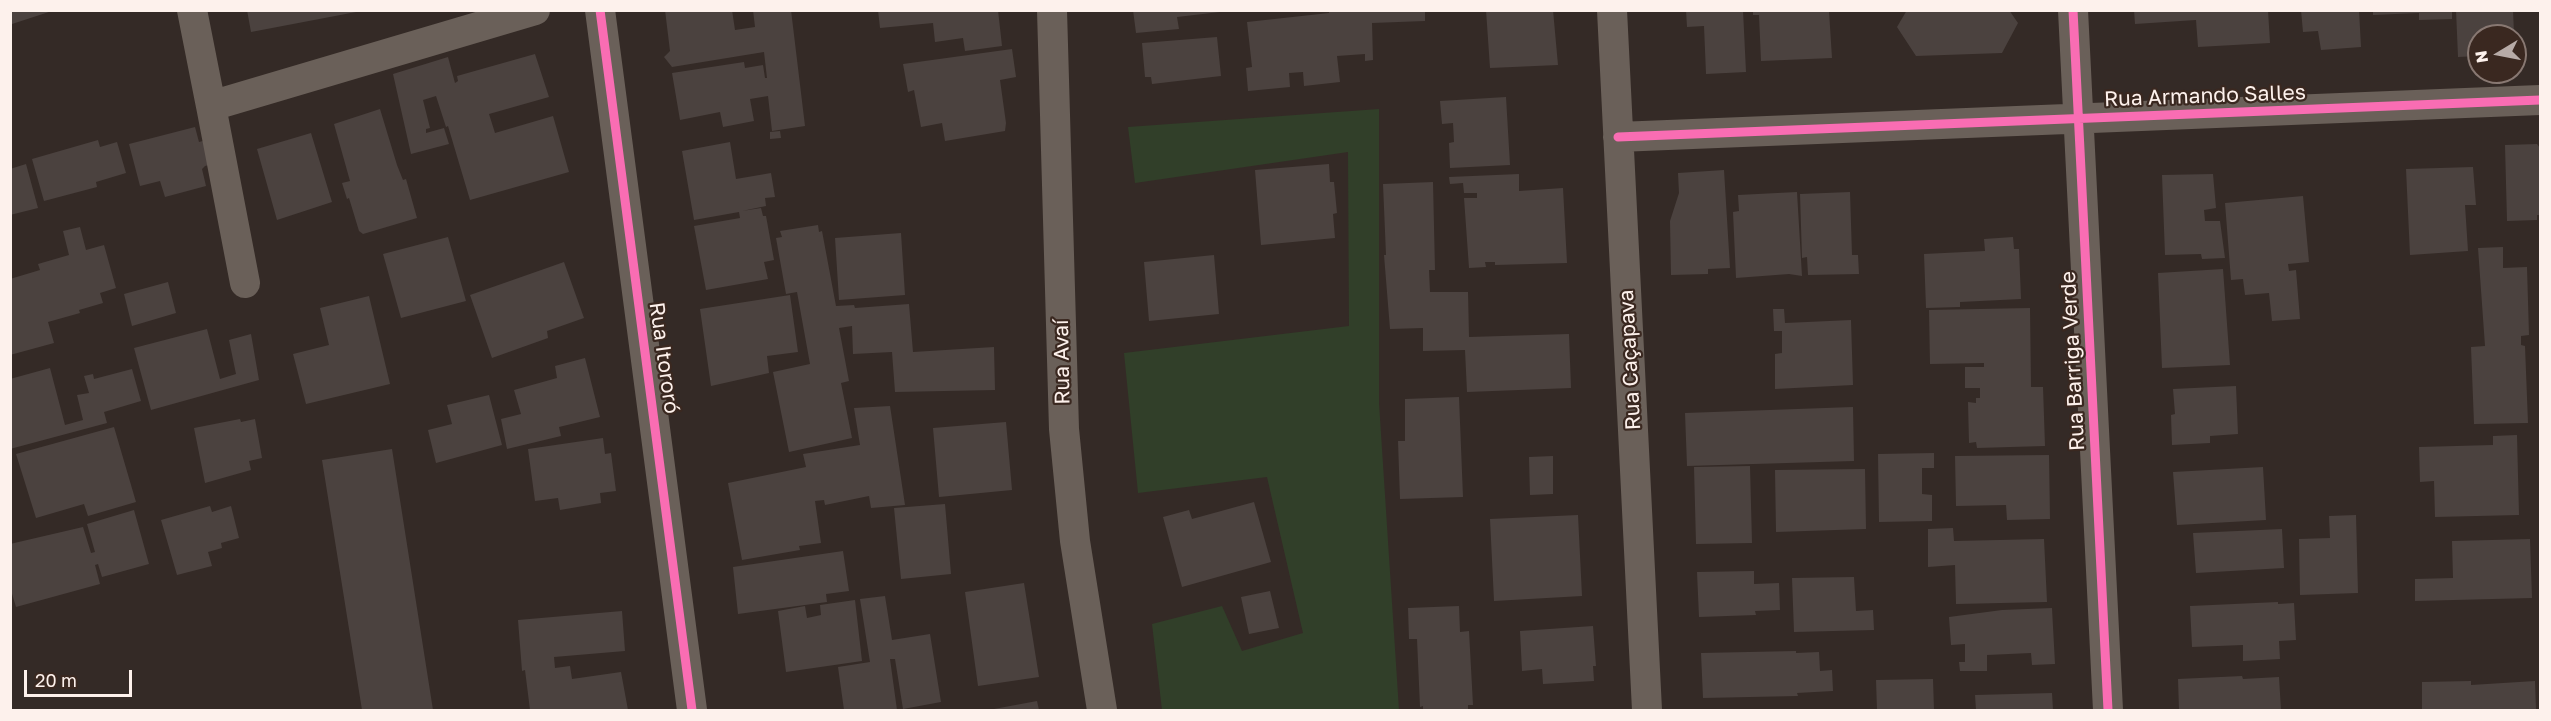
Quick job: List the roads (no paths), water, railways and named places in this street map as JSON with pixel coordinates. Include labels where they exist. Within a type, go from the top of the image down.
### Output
[{"type":"street","points":[[192,10],[245,283]]},
{"type":"street","points":[[211,106],[535,10]]},
{"type":"street","name":"Rua Itororó","points":[[600,10],[692,711]]},
{"type":"street","name":"Rua Avaí","points":[[1052,10],[1064,429],[1075,540],[1102,711]]},
{"type":"street","name":"Rua Caçapava","points":[[1612,10],[1647,711]]},
{"type":"street","name":"Rua Barriga Verde","points":[[2073,10],[2109,711]]},
{"type":"street","name":"Rua Armando Salles","points":[[1618,137],[2541,100]]}]
